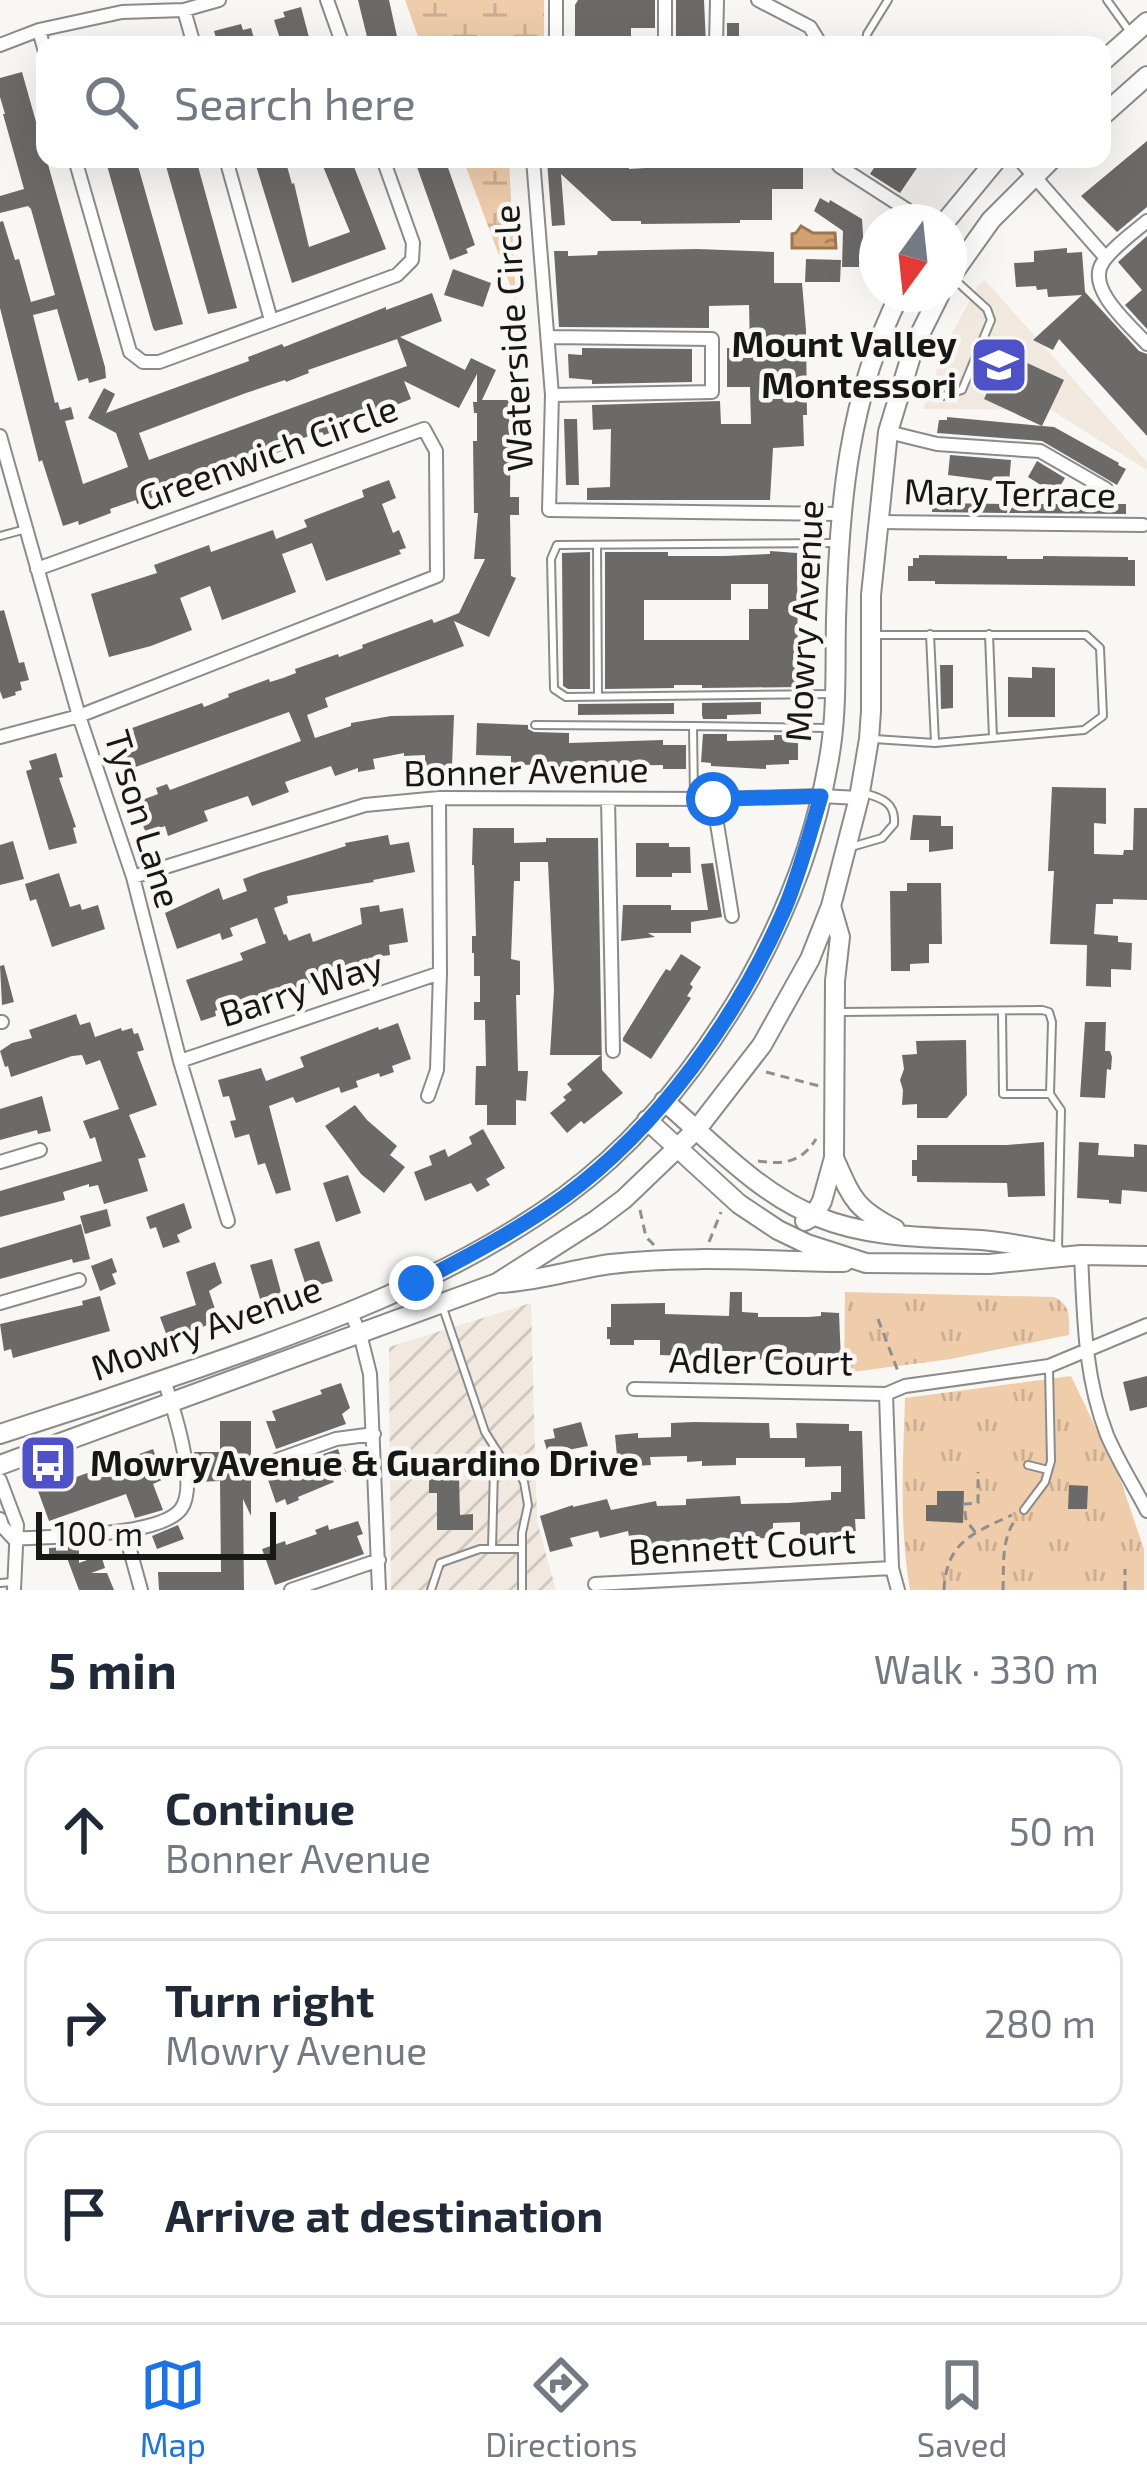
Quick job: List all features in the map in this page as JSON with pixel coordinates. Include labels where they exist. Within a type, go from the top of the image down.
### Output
[{"type":"main road","points":[[1111,54],[1139,28]]},
{"type":"main road","points":[[1111,108],[1147,76]]},
{"type":"main road","points":[[960,204],[990,168]]},
{"type":"main road","points":[[967,254],[991,220],[1042,168]]},
{"type":"main road","name":"Mowry Avenue","points":[[0,1434],[164,1380],[416,1283],[500,1238],[566,1195],[664,1101],[722,1027],[766,949],[792,889],[821,796],[834,728],[840,514],[867,371],[892,312]]},
{"type":"main road","name":"Mowry Avenue","points":[[0,1465],[496,1283],[596,1220],[697,1129],[762,1045],[810,959],[848,848],[872,711],[877,522],[888,432],[914,346],[931,312]]},
{"type":"main road","name":"Mowry Avenue","points":[[814,1216],[834,1158],[840,937],[831,906]]},
{"type":"main road","points":[[664,1101],[755,1181],[814,1216],[909,1237],[988,1240],[1081,1255]]},
{"type":"main road","points":[[647,1120],[739,1204],[778,1230],[866,1262]]},
{"type":"main road","points":[[834,1158],[856,1203],[909,1237]]},
{"type":"main road","points":[[778,1230],[814,1216]]},
{"type":"main road","points":[[496,1283],[530,1282],[615,1264],[989,1264],[1081,1255],[1147,1256]]},
{"type":"street","points":[[0,45],[39,30],[122,12],[184,10],[219,0]]},
{"type":"street","points":[[327,0],[340,36]]},
{"type":"street","points":[[556,0],[556,36]]},
{"type":"street","points":[[665,0],[665,36]]},
{"type":"street","points":[[716,36],[717,0]]},
{"type":"street","points":[[758,0],[810,27],[815,36]]},
{"type":"street","points":[[184,10],[191,36]]},
{"type":"street","points":[[39,30],[41,36]]},
{"type":"street","points":[[79,168],[130,352],[143,362],[159,362],[397,275],[412,260],[413,243],[386,168]]},
{"type":"street","points":[[229,168],[271,320]]},
{"type":"street","name":"Waterside Circle","points":[[534,168],[552,395],[549,510],[840,514]]},
{"type":"street","points":[[841,168],[898,204]]},
{"type":"street","points":[[1026,168],[1106,258]]},
{"type":"street","points":[[1147,221],[1106,258],[1097,278],[1101,291],[1147,344]]},
{"type":"street","points":[[549,337],[712,339],[712,392],[552,395]]},
{"type":"street","name":"Greenwich Circle","points":[[37,569],[424,429],[436,451],[436,576],[79,716]]},
{"type":"street","points":[[888,432],[937,444],[1040,451],[1106,489]]},
{"type":"street","name":"Tyson Lane","points":[[0,436],[79,716],[133,877],[228,1221]]},
{"type":"street","name":"Mary Terrace","points":[[877,522],[1143,525]]},
{"type":"street","points":[[0,737],[79,716]]},
{"type":"street","name":"Bonner Avenue","points":[[133,877],[364,805],[439,798],[713,799],[860,794]]},
{"type":"street","points":[[428,1096],[437,1070],[439,798]]},
{"type":"street","points":[[608,799],[613,1051]]},
{"type":"street","points":[[713,799],[732,916]]},
{"type":"street","name":"Barry Way","points":[[180,1060],[440,974]]},
{"type":"street","points":[[0,1162],[40,1150]]},
{"type":"street","points":[[1081,1255],[1085,1352],[1096,1400],[1108,1437],[1147,1511]]},
{"type":"street","points":[[0,1303],[79,1280]]},
{"type":"street","points":[[350,1311],[370,1373],[379,1590]]},
{"type":"street","points":[[898,1590],[892,1568],[886,1394],[905,1386],[1049,1366],[1147,1324]]},
{"type":"street","points":[[14,1539],[125,1532],[170,1519],[183,1507],[188,1483],[164,1380]]},
{"type":"street","name":"Adler Court","points":[[634,1388],[886,1394]]},
{"type":"street","points":[[277,1460],[336,1439],[374,1434]]},
{"type":"street","points":[[0,1480],[17,1525],[9,1585]]},
{"type":"street","points":[[0,1519],[14,1539]]},
{"type":"street","points":[[125,1532],[141,1590]]},
{"type":"street","points":[[291,1590],[379,1560]]},
{"type":"street","name":"Bennett Court","points":[[595,1584],[892,1568]]},
{"type":"lane","points":[[867,36],[888,0]]},
{"type":"lane","points":[[1107,0],[1139,28]]},
{"type":"lane","points":[[901,389],[943,396],[962,390],[992,320],[987,309],[967,292]]},
{"type":"lane","points":[[0,536],[26,530]]},
{"type":"lane","points":[[836,694],[566,697],[554,689],[550,559],[557,545],[838,543]]},
{"type":"lane","points":[[597,546],[598,697]]},
{"type":"lane","points":[[868,739],[935,743],[1084,730],[1103,716],[1100,648],[1086,635],[872,634]]},
{"type":"lane","points":[[930,634],[935,743]]},
{"type":"lane","points":[[989,634],[994,738]]},
{"type":"lane","points":[[535,725],[834,728]]},
{"type":"lane","points":[[693,726],[694,799]]},
{"type":"lane","points":[[848,848],[882,838],[894,824],[890,805],[860,794]]},
{"type":"lane","points":[[1002,1010],[1003,1094],[1050,1094]]},
{"type":"lane","points":[[835,1012],[1049,1012],[1050,1094],[1061,1110],[1058,1251]]},
{"type":"lane","points":[[441,1302],[485,1432],[502,1460],[524,1482],[528,1505],[521,1549],[522,1590]]},
{"type":"lane","points":[[1024,1510],[1045,1482],[1051,1461],[1049,1366]]},
{"type":"lane","points":[[492,1549],[494,1468],[502,1460]]},
{"type":"lane","points":[[1028,1465],[1048,1470]]},
{"type":"lane","points":[[431,1590],[440,1563],[492,1549],[521,1549]]},
{"type":"path","points":[[766,1072],[821,1086]]},
{"type":"path","points":[[756,1161],[796,1160],[807,1152],[820,1129]]},
{"type":"path","points":[[640,1208],[646,1237],[666,1251]]},
{"type":"path","points":[[706,1251],[721,1210]]},
{"type":"path","points":[[878,1319],[905,1386]]},
{"type":"path","points":[[976,1532],[966,1520],[964,1504],[978,1503],[978,1472]]},
{"type":"path","points":[[944,1590],[945,1570],[956,1548],[976,1532],[1024,1510]]},
{"type":"path","points":[[1003,1590],[1003,1548],[1010,1525],[1024,1510]]},
{"type":"path","points":[[1125,1569],[1125,1590]]},
{"type":"shaded area","name":"Mount Valley Montessori","points":[[985,280],[1147,462],[1147,470],[1051,410],[923,409],[945,346]]},
{"type":"shaded area","points":[[531,1303],[537,1521],[556,1590],[391,1590],[389,1347]]},
{"type":"green space","points":[[405,0],[544,0],[544,36],[418,36]]},
{"type":"green space","points":[[466,168],[509,168],[516,301]]},
{"type":"green space","points":[[845,1292],[1054,1297],[1067,1308],[1069,1335],[951,1359],[844,1373]]},
{"type":"green space","points":[[1071,1376],[1119,1476],[1144,1549],[1144,1590],[910,1590],[903,1518],[905,1398]]},
{"type":"water","points":[[801,226],[813,233],[835,233],[836,248],[792,248],[792,234]]},
{"type":"building","points":[[358,0],[389,0],[397,36],[367,36]]},
{"type":"building","points":[[578,0],[655,0],[655,28],[631,28],[631,36],[575,36]]},
{"type":"building","points":[[676,0],[704,0],[706,36],[676,36]]},
{"type":"building","points":[[301,7],[309,36],[279,36],[274,20],[285,17],[283,12]]},
{"type":"building","points":[[727,23],[739,23],[739,36],[727,36]]},
{"type":"building","points":[[241,24],[243,30],[251,28],[253,36],[215,36],[214,31]]},
{"type":"building","points":[[22,72],[36,122],[36,168],[49,168],[105,367],[106,378],[78,381],[57,309],[33,315],[55,403],[60,410],[71,407],[74,419],[65,421],[83,484],[128,467],[116,433],[88,418],[104,388],[115,394],[106,413],[249,361],[248,357],[282,344],[432,293],[442,321],[400,337],[465,370],[471,358],[496,370],[482,400],[511,400],[510,497],[519,497],[519,515],[510,515],[511,576],[516,578],[489,637],[454,621],[464,646],[325,698],[328,707],[307,715],[315,738],[351,723],[391,716],[454,715],[452,766],[425,767],[425,755],[404,753],[373,759],[375,769],[358,772],[358,768],[335,776],[331,766],[285,782],[289,792],[252,806],[248,796],[204,811],[208,821],[168,836],[165,826],[146,833],[134,803],[158,794],[156,788],[167,784],[170,790],[301,741],[289,712],[130,769],[119,738],[134,732],[132,728],[202,703],[204,707],[228,694],[296,673],[295,669],[459,613],[485,559],[474,559],[477,374],[459,408],[404,381],[411,399],[396,405],[397,409],[309,436],[296,441],[298,445],[225,467],[226,471],[181,488],[179,484],[137,504],[136,500],[110,509],[111,513],[79,525],[78,521],[63,526],[42,460],[39,462],[0,308],[3,221],[31,302],[55,295],[31,209],[0,213],[0,196],[24,189],[0,97],[0,78]],"holes":[[[397,339],[407,366],[149,460],[139,433]]]},
{"type":"building","points":[[1147,141],[1147,207],[1117,232],[1081,196]]},
{"type":"building","points":[[108,168],[139,168],[183,324],[153,328]]},
{"type":"building","points":[[167,168],[198,168],[237,308],[208,314]]},
{"type":"building","points":[[257,168],[288,168],[309,247],[350,232],[324,168],[354,168],[386,249],[292,283]]},
{"type":"building","points":[[417,168],[448,168],[475,245],[450,260]]},
{"type":"building","points":[[548,168],[803,168],[803,189],[772,189],[772,220],[740,223],[612,221],[561,174],[565,225],[552,226]]},
{"type":"building","points":[[874,168],[917,168],[900,193],[870,174]]},
{"type":"building","points":[[820,198],[859,217],[859,267],[842,267],[843,231],[814,211]]},
{"type":"building","points":[[1147,236],[1147,329],[1125,305],[1142,290],[1118,262]]},
{"type":"building","points":[[1067,248],[1067,253],[1082,252],[1085,292],[1147,354],[1147,436],[1059,339],[1053,350],[1033,340],[1082,295],[1048,297],[1047,289],[1016,287],[1014,263],[1034,262],[1034,251]]},
{"type":"building","points":[[697,249],[774,252],[774,283],[802,283],[804,446],[773,448],[770,500],[587,500],[587,488],[610,487],[611,429],[593,430],[592,405],[720,401],[721,424],[751,424],[750,387],[727,387],[727,348],[750,348],[749,305],[709,306],[709,328],[559,327],[554,251],[568,251],[568,256]]},
{"type":"building","points":[[806,259],[841,260],[840,282],[805,282]]},
{"type":"building","points":[[453,269],[491,283],[483,307],[444,295]]},
{"type":"building","points":[[993,347],[1064,380],[1042,426],[984,399],[995,375],[983,370]]},
{"type":"building","points":[[582,348],[692,349],[692,382],[592,384],[592,380],[569,378],[568,354],[582,355]]},
{"type":"building","points":[[947,417],[1054,427],[1126,469],[1117,485],[1042,441],[937,433],[939,420]]},
{"type":"building","points":[[564,419],[577,419],[579,485],[566,485]]},
{"type":"building","points":[[950,455],[1011,460],[1009,483],[948,475]]},
{"type":"building","points":[[1037,461],[1065,478],[1059,488],[1044,487],[1028,477]]},
{"type":"building","points":[[389,480],[396,498],[382,504],[393,533],[399,530],[406,548],[399,550],[401,554],[326,581],[312,543],[282,554],[296,592],[222,620],[210,586],[180,598],[192,630],[109,657],[91,594],[157,573],[154,565],[209,545],[211,552],[273,530],[276,539],[307,527],[304,520],[364,497],[362,490]]},
{"type":"building","points":[[932,503],[1008,504],[1007,513],[932,512]]},
{"type":"building","points":[[1014,504],[1126,504],[1126,514],[1009,513]]},
{"type":"building","points":[[590,552],[590,689],[568,689],[563,686],[562,553]]},
{"type":"building","points":[[605,552],[797,553],[798,687],[605,689]],"holes":[[[731,584],[768,584],[768,609],[749,609],[749,640],[644,640],[644,600],[731,600]]]},
{"type":"building","points":[[919,555],[1128,557],[1135,560],[1135,586],[908,581],[908,566]]},
{"type":"building","points":[[4,610],[19,663],[24,662],[29,680],[20,682],[22,690],[16,695],[3,699],[0,611]]},
{"type":"building","points":[[940,665],[953,665],[953,708],[941,709]]},
{"type":"building","points":[[1032,667],[1055,668],[1055,717],[1008,717],[1008,677],[1032,678]]},
{"type":"building","points":[[761,702],[761,714],[703,719],[702,703]]},
{"type":"building","points":[[674,703],[674,714],[578,715],[578,704]]},
{"type":"building","points":[[477,723],[569,733],[569,743],[663,740],[663,745],[686,745],[686,769],[663,769],[663,765],[554,767],[554,763],[511,766],[511,756],[476,755]]},
{"type":"building","points":[[703,734],[727,734],[727,741],[798,735],[798,760],[766,765],[766,769],[711,766],[701,762]]},
{"type":"building","points":[[56,753],[77,843],[49,850],[26,771],[32,769],[29,761]]},
{"type":"building","points":[[1052,787],[1106,788],[1106,824],[1094,823],[1094,854],[1123,855],[1124,850],[1133,850],[1134,808],[1147,808],[1147,900],[1113,899],[1113,904],[1096,904],[1094,934],[1132,943],[1131,970],[1111,969],[1111,987],[1086,986],[1087,945],[1050,944]]},
{"type":"building","points":[[913,815],[941,816],[941,826],[953,826],[953,849],[929,852],[929,840],[910,840]]},
{"type":"building","points":[[473,828],[514,828],[514,843],[598,838],[602,1070],[623,1093],[567,1133],[550,1113],[572,1090],[567,1084],[601,1055],[550,1055],[554,990],[548,862],[520,862],[520,881],[514,881],[511,959],[520,961],[518,1071],[528,1071],[526,1101],[516,1100],[516,1125],[487,1125],[487,1105],[475,1105],[476,1066],[486,1066],[485,1020],[474,1020],[480,976],[474,976],[472,953],[472,936],[476,936]]},
{"type":"building","points":[[388,835],[390,845],[409,842],[415,872],[287,896],[288,903],[274,908],[289,941],[310,933],[313,942],[362,924],[360,908],[379,905],[380,912],[403,908],[408,942],[389,945],[390,955],[368,958],[369,962],[266,999],[247,1004],[245,1000],[201,1021],[186,980],[243,960],[240,953],[266,943],[257,918],[230,928],[233,936],[222,940],[220,933],[177,949],[165,913],[219,888],[223,900],[247,891],[243,879],[345,843]]},
{"type":"building","points":[[13,841],[24,879],[0,885],[0,845]]},
{"type":"building","points":[[636,843],[690,847],[691,873],[636,877]]},
{"type":"building","points":[[713,863],[722,917],[691,922],[691,933],[648,933],[655,937],[621,941],[623,905],[708,910],[701,864]]},
{"type":"building","points":[[59,873],[70,907],[80,904],[82,910],[98,905],[105,929],[52,947],[36,899],[30,901],[25,884]]},
{"type":"building","points":[[907,883],[941,883],[942,944],[929,944],[929,963],[910,964],[910,971],[891,971],[890,891],[907,891]]},
{"type":"building","points":[[681,954],[701,967],[690,984],[693,987],[687,996],[691,998],[651,1059],[623,1038],[666,969],[670,971]]},
{"type":"building","points":[[4,965],[14,1002],[2,1005],[0,966]]},
{"type":"building","points":[[76,1014],[80,1025],[90,1022],[95,1037],[121,1028],[138,1033],[144,1050],[137,1052],[157,1105],[129,1115],[146,1157],[138,1159],[148,1191],[104,1204],[98,1185],[89,1184],[63,1192],[65,1200],[0,1217],[0,1191],[102,1161],[95,1137],[90,1139],[83,1121],[119,1109],[100,1060],[86,1065],[82,1055],[72,1056],[11,1077],[0,1051],[32,1038],[29,1030]]},
{"type":"building","points":[[1085,1022],[1106,1022],[1105,1051],[1112,1057],[1105,1098],[1080,1097]]},
{"type":"building","points":[[398,1023],[411,1059],[392,1066],[394,1072],[356,1081],[358,1087],[341,1093],[339,1087],[296,1103],[293,1097],[269,1106],[291,1190],[276,1194],[265,1163],[258,1165],[249,1134],[235,1138],[229,1096],[223,1097],[218,1080],[261,1068],[266,1081],[304,1067],[300,1057]]},
{"type":"building","points":[[966,1040],[967,1095],[947,1118],[917,1118],[917,1104],[902,1105],[902,1055],[917,1054],[916,1041]]},
{"type":"building","points":[[42,1096],[51,1131],[0,1140],[0,1109]]},
{"type":"building","points":[[355,1105],[397,1146],[390,1155],[405,1167],[384,1193],[361,1174],[325,1126]]},
{"type":"building","points":[[483,1129],[505,1168],[486,1179],[490,1185],[477,1192],[471,1183],[425,1201],[414,1172],[432,1165],[429,1156],[445,1149],[448,1157],[472,1144],[469,1137]]},
{"type":"building","points":[[1044,1142],[1045,1196],[1008,1197],[1007,1183],[917,1182],[917,1176],[912,1176],[917,1145]]},
{"type":"building","points":[[1079,1142],[1099,1143],[1098,1155],[1134,1157],[1134,1144],[1147,1145],[1147,1192],[1122,1190],[1121,1204],[1077,1198]]},
{"type":"building","points":[[348,1175],[361,1213],[336,1222],[323,1183]]},
{"type":"building","points":[[184,1203],[192,1228],[177,1235],[180,1242],[163,1248],[156,1227],[150,1229],[146,1217]]},
{"type":"building","points":[[107,1209],[111,1226],[85,1234],[80,1216]]},
{"type":"building","points":[[81,1224],[90,1259],[73,1263],[72,1259],[0,1279],[0,1248]]},
{"type":"building","points":[[319,1241],[333,1281],[306,1286],[294,1249]]},
{"type":"building","points":[[112,1258],[116,1284],[100,1291],[91,1266]]},
{"type":"building","points":[[272,1259],[284,1303],[263,1309],[250,1265]]},
{"type":"building","points":[[215,1262],[222,1283],[209,1291],[219,1321],[168,1339],[160,1317],[196,1305],[186,1272]]},
{"type":"building","points":[[730,1292],[742,1292],[742,1312],[758,1313],[758,1317],[839,1313],[841,1361],[742,1359],[742,1351],[707,1351],[707,1359],[689,1358],[660,1355],[660,1340],[610,1345],[607,1339],[611,1304],[665,1303],[665,1314],[729,1316]]},
{"type":"building","points":[[100,1296],[110,1331],[13,1358],[11,1349],[4,1351],[0,1324],[83,1305],[82,1301]]},
{"type":"building","points":[[1147,1376],[1147,1407],[1130,1411],[1123,1382]]},
{"type":"building","points":[[341,1383],[350,1408],[342,1414],[346,1424],[276,1449],[266,1421],[276,1421],[272,1411]]},
{"type":"building","points":[[220,1421],[251,1421],[251,1516],[243,1499],[244,1590],[159,1590],[158,1572],[221,1572],[220,1481],[198,1482],[194,1452],[220,1452]]},
{"type":"building","points":[[581,1422],[588,1446],[548,1454],[544,1440],[555,1438],[553,1429]]},
{"type":"building","points":[[671,1423],[769,1423],[770,1438],[797,1438],[796,1423],[849,1424],[849,1431],[862,1431],[865,1519],[855,1519],[856,1534],[800,1536],[800,1522],[773,1523],[773,1538],[672,1541],[631,1549],[628,1531],[600,1538],[598,1531],[570,1538],[573,1546],[550,1552],[540,1516],[573,1505],[607,1499],[611,1510],[656,1501],[657,1506],[686,1505],[686,1499],[740,1496],[741,1504],[788,1503],[831,1500],[831,1492],[841,1492],[841,1466],[805,1467],[805,1458],[736,1458],[736,1465],[702,1466],[702,1461],[687,1462],[687,1456],[650,1457],[651,1465],[618,1467],[615,1435],[671,1437]]},
{"type":"building","points":[[153,1449],[164,1479],[153,1484],[163,1510],[135,1518],[126,1494],[49,1521],[38,1491]]},
{"type":"building","points":[[338,1449],[346,1472],[299,1500],[276,1503],[266,1474]]},
{"type":"building","points":[[429,1478],[459,1478],[460,1515],[473,1514],[473,1530],[437,1530],[437,1493],[429,1493]]},
{"type":"building","points":[[1069,1485],[1088,1486],[1087,1509],[1068,1509]]},
{"type":"building","points":[[937,1491],[964,1491],[963,1523],[926,1521],[926,1505],[937,1505]]},
{"type":"building","points":[[358,1521],[363,1534],[357,1536],[364,1554],[275,1585],[262,1549],[317,1534],[315,1530],[328,1525],[329,1530]]},
{"type":"building","points":[[178,1525],[184,1539],[157,1549],[152,1536]]},
{"type":"building","points":[[79,1546],[79,1563],[101,1555],[105,1568],[91,1573],[107,1573],[114,1590],[79,1590],[67,1558],[49,1558],[49,1548]]},
{"type":"place","name":"Mount Valley Montessori","points":[[999,365]]},
{"type":"place","name":"Mowry Avenue & Guardino Drive","points":[[48,1463]]},
{"type":"route","points":[[416,1283],[500,1238],[566,1195],[647,1120],[722,1027],[786,904],[821,796],[713,799]]}]
